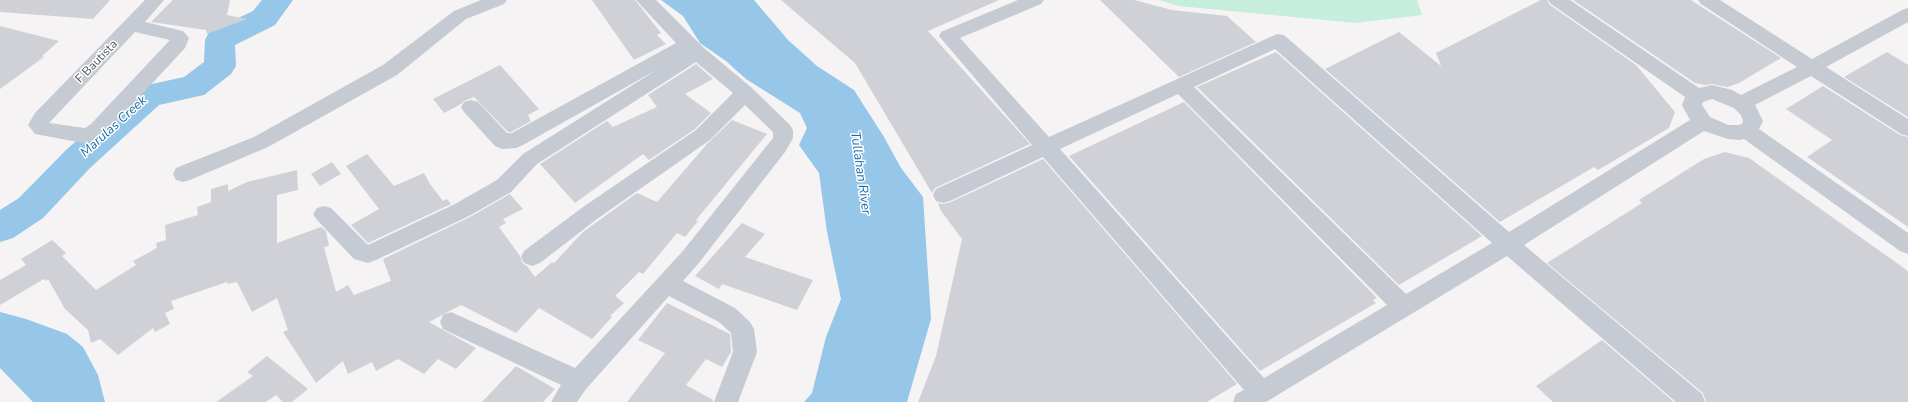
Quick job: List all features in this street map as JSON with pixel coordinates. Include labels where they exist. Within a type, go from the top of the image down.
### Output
[{"type":"street","name":"F Bautista","points":[[133,25],[176,35],[180,38],[178,43],[98,129],[91,134],[83,136],[42,129],[38,125],[42,118],[133,25],[155,0]]},
{"type":"street","points":[[183,174],[261,142],[390,70],[460,15],[498,0]]},
{"type":"street","points":[[563,402],[578,380],[690,258],[778,148],[783,138],[783,130],[745,93],[692,48],[645,0]]},
{"type":"street","points":[[1035,0],[948,36],[1046,147],[1252,397],[1508,244],[1703,122]]},
{"type":"street","points":[[1557,0],[1697,96]]},
{"type":"street","points":[[1707,0],[1908,129]]},
{"type":"street","points":[[1740,103],[1812,67],[1908,14]]},
{"type":"street","points":[[943,195],[1276,40],[1508,244],[1693,402]]},
{"type":"street","points":[[471,107],[502,141],[516,140],[692,48]]},
{"type":"street","points":[[324,214],[362,253],[368,254],[383,248],[462,210],[504,186],[530,159],[692,48]]},
{"type":"street","points":[[1180,85],[1404,307]]},
{"type":"street","points":[[1712,92],[1725,95],[1740,103],[1749,111],[1753,121],[1749,129],[1739,132],[1728,132],[1703,122],[1692,105],[1694,98],[1697,96],[1712,92]]},
{"type":"street","points":[[532,256],[590,213],[703,135],[745,93]]},
{"type":"street","points":[[1746,130],[1908,245]]},
{"type":"street","points":[[667,284],[727,315],[742,329],[745,352],[726,402]]},
{"type":"street","points":[[452,322],[578,380]]},
{"type":"green space","points":[[1159,0],[1417,0],[1422,15],[1356,23],[1178,6]]},
{"type":"water","name":"Tullahan River","points":[[661,0],[754,0],[788,40],[817,66],[854,90],[884,137],[901,168],[923,197],[931,319],[907,402],[804,402],[812,393],[826,337],[841,299],[827,232],[819,173],[799,145],[807,128],[800,113],[746,79],[726,61],[700,43],[683,16]]},
{"type":"water","points":[[0,312],[26,319],[67,334],[83,347],[98,375],[105,402],[33,402],[0,368]]},
{"type":"building","points":[[0,0],[110,0],[93,19],[0,12]]},
{"type":"building","points":[[173,0],[230,0],[227,15],[247,19],[207,34],[206,30],[151,22]]},
{"type":"building","points":[[592,0],[635,0],[661,33],[657,35],[666,44],[634,60]]},
{"type":"building","points":[[781,0],[999,0],[928,31],[1030,144],[935,188],[932,193],[855,63]]},
{"type":"building","points":[[1100,0],[1134,0],[1172,10],[1227,16],[1256,42],[1179,77]]},
{"type":"building","points":[[1541,0],[1547,0],[1550,5],[1636,65],[1675,112],[1669,128],[1598,170],[1594,167],[1500,222],[1325,69],[1399,32],[1441,66],[1436,53]]},
{"type":"building","points":[[1573,0],[1691,0],[1781,58],[1739,83],[1727,87],[1695,83]]},
{"type":"building","points":[[0,26],[59,41],[42,56],[44,57],[0,89]]},
{"type":"building","points":[[1276,52],[1482,236],[1399,285],[1197,87]]},
{"type":"building","points":[[1887,52],[1908,65],[1908,117],[1844,77]]},
{"type":"building","points":[[696,64],[713,79],[685,94],[711,113],[695,129],[649,160],[643,154],[575,203],[540,164],[607,121],[613,127],[657,107],[648,95]]},
{"type":"building","points":[[500,65],[539,109],[528,115],[531,121],[511,132],[508,132],[474,97],[444,113],[433,99]]},
{"type":"building","points":[[1823,86],[1900,135],[1908,137],[1908,227],[1807,157],[1832,140],[1786,109]]},
{"type":"building","points":[[1184,102],[1377,298],[1373,300],[1376,303],[1260,371],[1069,156]]},
{"type":"building","points":[[732,120],[767,134],[696,220],[698,221],[685,237],[677,233],[643,274],[639,272],[615,296],[624,303],[610,316],[612,317],[592,339],[539,308],[516,333],[461,305],[429,322],[476,348],[456,369],[438,359],[424,374],[398,359],[376,371],[372,362],[348,374],[343,361],[316,383],[283,332],[288,330],[277,298],[252,312],[237,282],[227,284],[227,282],[171,301],[174,309],[165,313],[170,324],[155,332],[153,328],[118,355],[100,339],[91,343],[88,330],[65,309],[48,279],[46,281],[44,279],[0,305],[0,280],[26,265],[21,259],[52,240],[66,253],[62,256],[96,290],[136,265],[133,261],[157,248],[156,243],[166,240],[165,225],[198,215],[197,207],[211,202],[211,189],[228,184],[228,191],[247,182],[297,170],[298,190],[277,195],[277,243],[321,227],[326,231],[329,246],[324,247],[336,292],[348,285],[354,295],[391,281],[383,259],[470,217],[510,194],[523,209],[503,219],[506,223],[499,227],[520,256],[523,264],[526,265],[535,277],[552,262],[554,263],[583,232],[637,193],[657,202],[707,144]]},
{"type":"building","points":[[1725,152],[1749,158],[1908,271],[1908,402],[1706,402],[1703,393],[1547,263],[1642,203],[1639,200],[1704,159]]},
{"type":"building","points":[[367,154],[394,186],[424,173],[430,184],[443,201],[447,199],[451,204],[368,243],[351,225],[379,209],[346,166]]},
{"type":"building","points":[[1043,159],[1237,384],[1207,402],[918,402],[936,356],[962,239],[941,211],[938,203],[943,204],[951,202]]},
{"type":"building","points":[[332,162],[341,174],[320,186],[311,174]]},
{"type":"building","points":[[742,223],[765,234],[745,257],[813,280],[797,310],[722,284],[719,289],[695,276]]},
{"type":"building","points":[[667,303],[730,334],[731,352],[722,367],[706,359],[686,385],[713,400],[713,402],[627,402],[665,353],[638,340]]},
{"type":"building","points":[[1602,340],[1674,402],[1553,402],[1536,386]]},
{"type":"building","points":[[267,356],[308,389],[292,402],[283,402],[276,395],[266,402],[216,402],[253,376],[247,372]]},
{"type":"building","points":[[516,366],[555,389],[543,402],[482,402]]},
{"type":"waterway","name":"Marulas Creek","points":[[0,228],[31,208],[78,159],[149,95],[193,87],[220,66],[220,40],[264,18],[278,0]]}]
